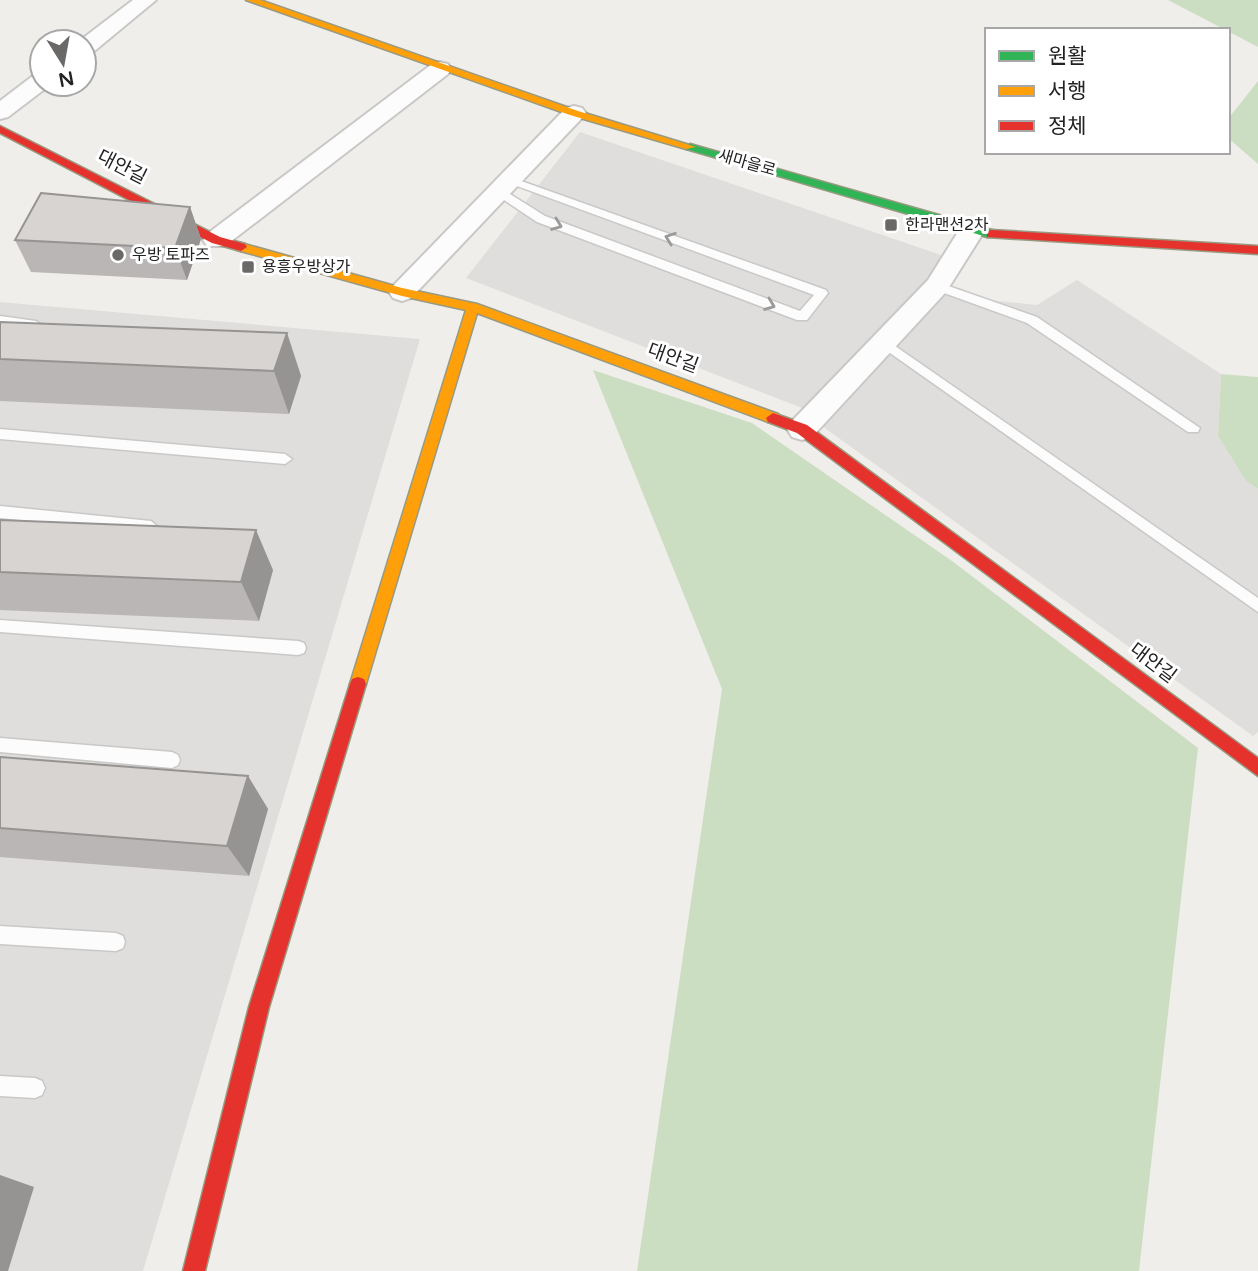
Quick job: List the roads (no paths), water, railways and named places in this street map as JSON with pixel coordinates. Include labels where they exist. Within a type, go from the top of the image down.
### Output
[{"type":"street","points":[[98,37],[146,0]]},
{"type":"street","name":"새마을로","points":[[251,0],[440,69],[574,113],[972,230],[1004,236],[1258,250]]},
{"type":"street","points":[[216,240],[440,69]]},
{"type":"street","points":[[0,112],[28,91]]},
{"type":"street","points":[[402,292],[574,113]]},
{"type":"street","name":"대안길","points":[[0,129],[216,240],[402,292],[473,307],[802,429],[1255,762]]},
{"type":"street","points":[[802,429],[937,286],[972,230]]},
{"type":"street","points":[[194,1271],[258,1007],[473,307]]},
{"type":"lane","points":[[504,186],[822,293],[802,317],[541,219],[504,186]]},
{"type":"lane","points":[[937,286],[1032,320],[1193,428]]},
{"type":"lane","points":[[0,320],[47,327]]},
{"type":"lane","points":[[885,343],[1258,606]]},
{"type":"lane","points":[[0,434],[285,459]]},
{"type":"lane","points":[[0,512],[173,529]]},
{"type":"lane","points":[[0,626],[298,648]]},
{"type":"lane","points":[[0,745],[172,760]]},
{"type":"lane","points":[[0,935],[116,942]]},
{"type":"lane","points":[[0,1086],[35,1088]]},
{"type":"place","name":"한라맨션2차","points":[[891,225]]},
{"type":"place","name":"우방 토파즈","points":[[118,255]]},
{"type":"place","name":"용흥우방상가","points":[[248,267]]}]
